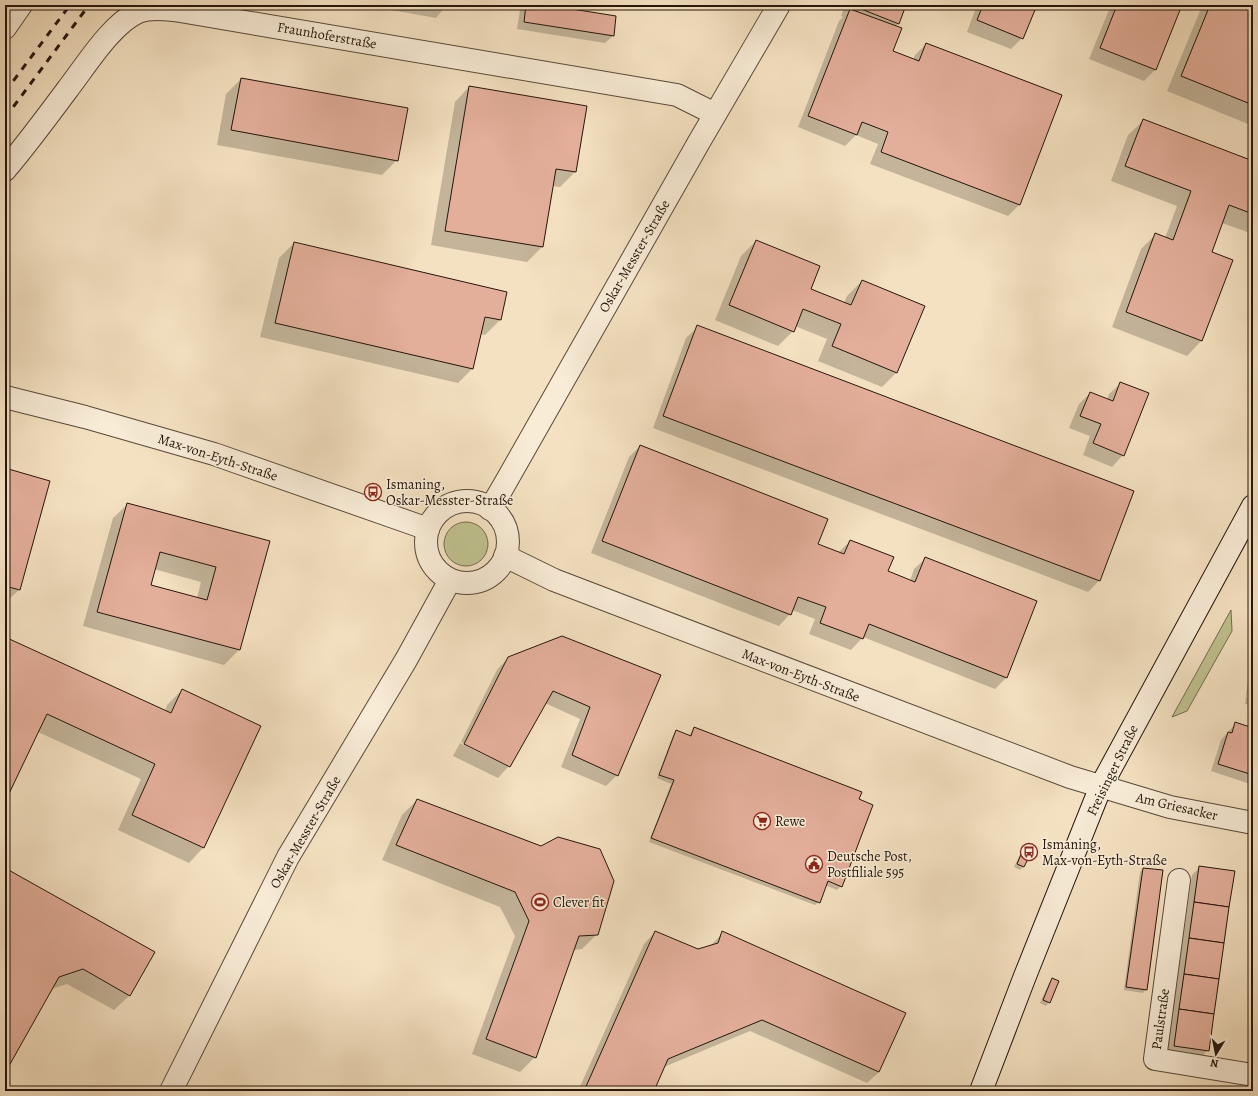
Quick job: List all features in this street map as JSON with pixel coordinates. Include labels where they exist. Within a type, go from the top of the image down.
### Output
[{"type":"street","points":[[5,28],[21,5]]},
{"type":"street","name":"Oskar-Messter-Straße","points":[[490,509],[715,114],[780,5]]},
{"type":"street","name":"Fraunhoferstraße","points":[[5,170],[106,39],[122,23],[138,12],[156,9],[188,12],[677,95],[715,114]]},
{"type":"street","name":"Max-von-Eyth-Straße","points":[[5,397],[84,417],[214,454],[428,529]]},
{"type":"street","points":[[466,501],[479,503],[490,509],[498,516],[504,525],[507,535],[505,556],[498,568],[477,582],[463,583],[450,580],[440,573],[432,564],[427,553],[426,541],[428,529],[434,518],[443,509],[454,503],[466,501]]},
{"type":"street","name":"Freisinger Straße","points":[[981,1091],[1101,786],[1253,506]]},
{"type":"street","name":"Max-von-Eyth-Straße","points":[[505,556],[559,582],[1070,777],[1101,786]]},
{"type":"street","name":"Oskar-Messter-Straße","points":[[171,1091],[288,857],[406,660],[450,580]]},
{"type":"street","name":"Am Griesacker","points":[[1101,786],[1170,806],[1253,823]]},
{"type":"street","name":"Paulstraße","points":[[1179,880],[1155,1059],[1253,1075]]},
{"type":"green space","points":[[466,522],[478,526],[484,532],[488,544],[484,556],[478,562],[466,566],[454,562],[448,556],[444,544],[448,532],[454,526]]},
{"type":"green space","points":[[1231,610],[1232,631],[1187,711],[1172,717]]},
{"type":"building","points":[[526,5],[547,5],[616,16],[614,36],[524,22]]},
{"type":"building","points":[[851,5],[906,5],[899,24]]},
{"type":"building","points":[[983,5],[1037,5],[1023,39],[977,20]]},
{"type":"building","points":[[1117,5],[1182,5],[1156,70],[1100,48]]},
{"type":"building","points":[[1210,5],[1239,5],[1253,11],[1253,105],[1181,76]]},
{"type":"building","points":[[850,9],[902,28],[893,51],[919,61],[926,43],[1062,95],[1020,205],[881,152],[888,132],[862,122],[857,135],[808,116]]},
{"type":"building","points":[[241,78],[408,108],[398,161],[231,130]]},
{"type":"building","points":[[469,86],[587,106],[576,172],[556,169],[543,247],[445,231]]},
{"type":"building","points":[[1143,119],[1253,161],[1253,214],[1229,205],[1212,252],[1233,260],[1202,341],[1126,312],[1155,233],[1173,240],[1191,191],[1125,166]]},
{"type":"building","points":[[756,240],[820,266],[811,289],[851,305],[862,280],[925,306],[897,373],[832,346],[841,324],[803,309],[794,332],[729,305]]},
{"type":"building","points":[[294,242],[507,292],[501,320],[485,317],[473,369],[275,323]]},
{"type":"building","points":[[697,325],[1134,491],[1100,581],[663,416]]},
{"type":"building","points":[[1120,382],[1149,393],[1124,456],[1093,443],[1101,424],[1080,416],[1090,392],[1113,401]]},
{"type":"building","points":[[640,445],[828,519],[818,544],[844,554],[850,540],[894,557],[888,571],[915,582],[925,557],[1037,601],[1007,678],[869,624],[863,639],[820,623],[826,607],[798,597],[791,615],[602,541]]},
{"type":"building","points":[[5,468],[50,481],[20,590],[5,586]]},
{"type":"building","points":[[127,503],[270,541],[240,650],[97,612]],"holes":[[[160,552],[216,567],[207,600],[151,585]]]},
{"type":"building","points":[[562,636],[661,675],[618,776],[572,755],[590,707],[553,691],[510,767],[464,744],[508,657]]},
{"type":"building","points":[[5,637],[171,713],[182,689],[261,726],[204,848],[132,815],[155,764],[47,714],[5,802]]},
{"type":"building","points":[[1235,722],[1253,728],[1253,775],[1218,764],[1228,732],[1232,733]]},
{"type":"building","name":"Rewe","points":[[694,727],[862,792],[859,799],[873,805],[842,887],[828,881],[820,903],[651,838],[674,780],[659,775],[676,730],[691,736]]},
{"type":"building","points":[[417,799],[541,846],[558,837],[600,849],[614,881],[598,935],[579,936],[536,1058],[486,1039],[529,921],[515,892],[396,845]]},
{"type":"building","points":[[1025,845],[1033,849],[1024,867],[1017,864]]},
{"type":"building","points":[[1199,866],[1235,871],[1229,907],[1194,902]]},
{"type":"building","points":[[5,868],[155,952],[130,996],[83,969],[59,977],[5,1073]]},
{"type":"building","points":[[1143,868],[1163,870],[1147,990],[1126,987]]},
{"type":"building","points":[[1194,902],[1229,907],[1224,943],[1189,938]]},
{"type":"building","points":[[655,931],[698,949],[718,943],[722,931],[906,1013],[879,1072],[762,1020],[668,1059],[654,1091],[584,1091]]},
{"type":"building","points":[[1189,938],[1224,943],[1219,979],[1184,974]]},
{"type":"building","points":[[1184,974],[1219,979],[1214,1014],[1179,1009]]},
{"type":"building","points":[[1052,978],[1059,981],[1050,1003],[1043,1000]]},
{"type":"building","points":[[1179,1009],[1214,1014],[1209,1051],[1174,1046]]},
{"type":"railway","points":[[5,92],[70,5]]},
{"type":"railway","points":[[5,118],[89,5]]},
{"type":"place","name":"Ismaning, Oskar-Messter-Straße","points":[[373,492]]},
{"type":"place","name":"Rewe","points":[[762,821]]},
{"type":"place","name":"Ismaning, Max-von-Eyth-Straße","points":[[1029,852]]},
{"type":"place","name":"Deutsche Post, Postfiliale 595","points":[[814,864]]},
{"type":"place","name":"Clever fit","points":[[540,902]]}]
